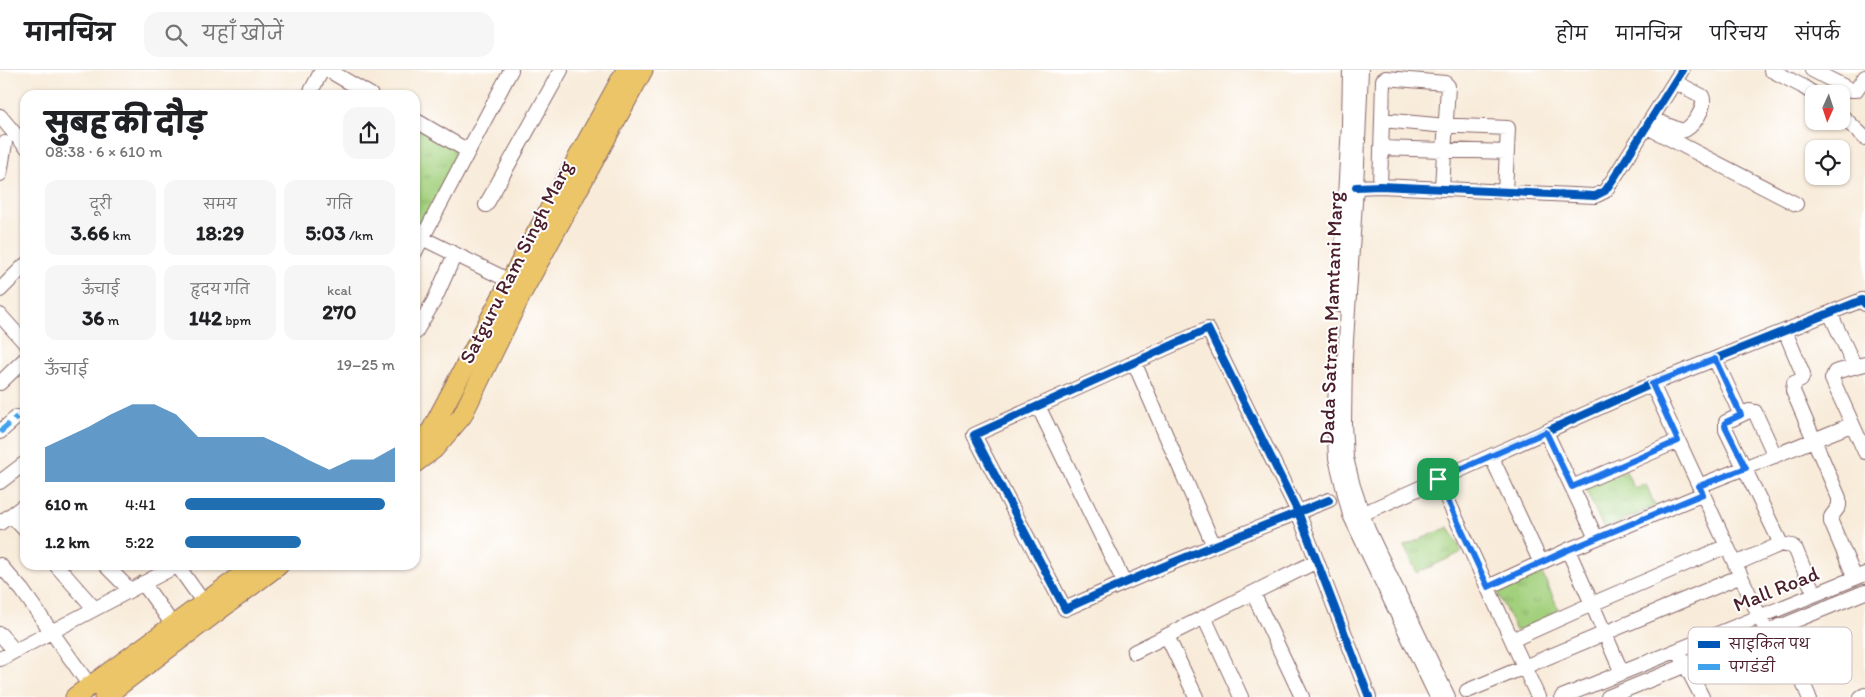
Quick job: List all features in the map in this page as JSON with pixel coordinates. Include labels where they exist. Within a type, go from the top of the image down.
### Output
[{"type":"main road","name":"Satguru Ram Singh Marg","points":[[420,441],[431,431],[510,281],[626,70]]},
{"type":"main road","name":"Satguru Ram Singh Marg","points":[[420,459],[434,449],[462,416],[523,291],[643,70]]},
{"type":"main road","points":[[97,691],[173,625],[249,570]]},
{"type":"main road","points":[[75,697],[97,691],[273,570]]},
{"type":"street","points":[[312,90],[322,70]]},
{"type":"street","points":[[328,70],[360,90]]},
{"type":"street","points":[[486,205],[561,70]]},
{"type":"street","name":"Dada Satram Mamtani Marg","points":[[1350,70],[1349,126],[1334,422],[1336,458],[1350,515],[1437,697]]},
{"type":"street","name":"Dada Satram Mamtani Marg","points":[[1361,70],[1346,356],[1344,424],[1346,458],[1362,514],[1372,539],[1448,697]]},
{"type":"street","points":[[1356,187],[1442,188],[1595,196],[1605,191],[1614,178],[1682,70]]},
{"type":"street","points":[[1772,70],[1805,88]]},
{"type":"street","points":[[1802,86],[1811,70],[1851,90],[1856,90],[1865,77]]},
{"type":"street","points":[[420,242],[508,71]]},
{"type":"street","points":[[1380,186],[1383,80],[1386,78],[1439,82],[1445,83],[1448,86],[1442,188]]},
{"type":"street","points":[[1650,123],[1682,131],[1690,127],[1704,100],[1702,96],[1675,82]]},
{"type":"street","points":[[0,116],[20,140]]},
{"type":"street","points":[[1382,120],[1445,126],[1508,128],[1505,192]]},
{"type":"street","points":[[420,123],[468,151]]},
{"type":"street","points":[[1650,123],[1796,204]]},
{"type":"street","points":[[1850,124],[1865,138]]},
{"type":"street","points":[[0,174],[5,143]]},
{"type":"street","points":[[1381,148],[1507,152]]},
{"type":"street","points":[[422,238],[510,281]]},
{"type":"street","points":[[420,325],[434,301],[455,254]]},
{"type":"street","points":[[0,290],[20,275]]},
{"type":"street","points":[[1362,514],[1652,384],[1862,300],[1865,304]]},
{"type":"street","points":[[1830,313],[1860,366],[1834,372],[1832,379],[1851,425],[1855,428],[1865,452]]},
{"type":"street","points":[[0,315],[20,337]]},
{"type":"street","points":[[1328,500],[1298,512],[1214,546],[1124,582],[1065,608],[974,435],[1208,329],[1298,512],[1369,697]]},
{"type":"street","points":[[1785,331],[1802,374],[1801,380],[1794,383],[1793,391],[1839,498],[1839,506],[1831,517],[1831,522],[1860,576]]},
{"type":"street","points":[[1715,359],[1741,415]]},
{"type":"street","points":[[1134,362],[1214,546]]},
{"type":"street","points":[[0,383],[20,364]]},
{"type":"street","points":[[1652,384],[1764,627]]},
{"type":"street","points":[[1038,406],[1124,582]]},
{"type":"street","points":[[1775,456],[1754,412],[1749,411],[1726,422],[1725,426],[1781,544]]},
{"type":"street","points":[[0,432],[17,418]]},
{"type":"street","points":[[1488,587],[1746,468],[1851,425]]},
{"type":"street","points":[[1546,432],[1596,538]]},
{"type":"street","points":[[1572,487],[1678,441]]},
{"type":"street","points":[[1491,456],[1540,562]]},
{"type":"street","points":[[0,482],[20,467]]},
{"type":"street","points":[[1438,479],[1538,697]]},
{"type":"street","points":[[20,509],[6,519],[20,527]]},
{"type":"street","points":[[1467,691],[1605,633],[1738,570],[1781,544],[1792,546],[1796,550],[1816,594]]},
{"type":"street","points":[[1512,640],[1727,546]]},
{"type":"street","points":[[1568,550],[1622,673]]},
{"type":"street","points":[[1134,652],[1317,561]]},
{"type":"street","points":[[0,565],[22,590],[97,691]]},
{"type":"street","points":[[60,570],[94,608]]},
{"type":"street","points":[[111,570],[130,590]]},
{"type":"street","points":[[0,659],[168,570]]},
{"type":"street","points":[[181,570],[204,603]]},
{"type":"street","name":"Mall Road","points":[[1733,627],[1860,576]]},
{"type":"street","points":[[143,583],[173,625]]},
{"type":"street","name":"Mall Road","points":[[1779,626],[1865,592]]},
{"type":"street","points":[[1253,593],[1302,697]]},
{"type":"street","points":[[1204,617],[1241,697]]},
{"type":"street","points":[[0,634],[15,651]]},
{"type":"street","points":[[1167,636],[1196,697]]},
{"type":"street","name":"Mall Road","points":[[1562,697],[1688,646]]},
{"type":"street","points":[[1678,650],[1688,669]]},
{"type":"street","name":"Mall Road","points":[[1608,697],[1686,665]]},
{"type":"street","points":[[1696,684],[1702,697]]},
{"type":"street","points":[[1804,684],[1809,697]]},
{"type":"green space","points":[[420,130],[461,152],[420,231]]},
{"type":"green space","points":[[1626,471],[1634,488],[1646,484],[1655,506],[1604,529],[1585,488]]},
{"type":"green space","points":[[1449,527],[1462,552],[1417,573],[1404,546]]},
{"type":"green space","points":[[1541,571],[1560,612],[1516,631],[1496,590]]},
{"type":"marked path","points":[[0,432],[17,417]]},
{"type":"cycle path","points":[[1356,187],[1380,186],[1595,196],[1605,191],[1614,178],[1682,70]]},
{"type":"cycle path","points":[[1491,456],[1652,384],[1862,300],[1865,304]]},
{"type":"cycle path","points":[[1329,500],[1296,513],[1262,526],[1065,609],[974,435],[1208,329],[1298,512],[1369,697]]},
{"type":"route","points":[[1715,359],[1741,415],[1726,422],[1725,426],[1746,468],[1699,486],[1703,494],[1568,550],[1488,587],[1438,479],[1546,432],[1572,487],[1678,441],[1652,384],[1715,359]]}]
